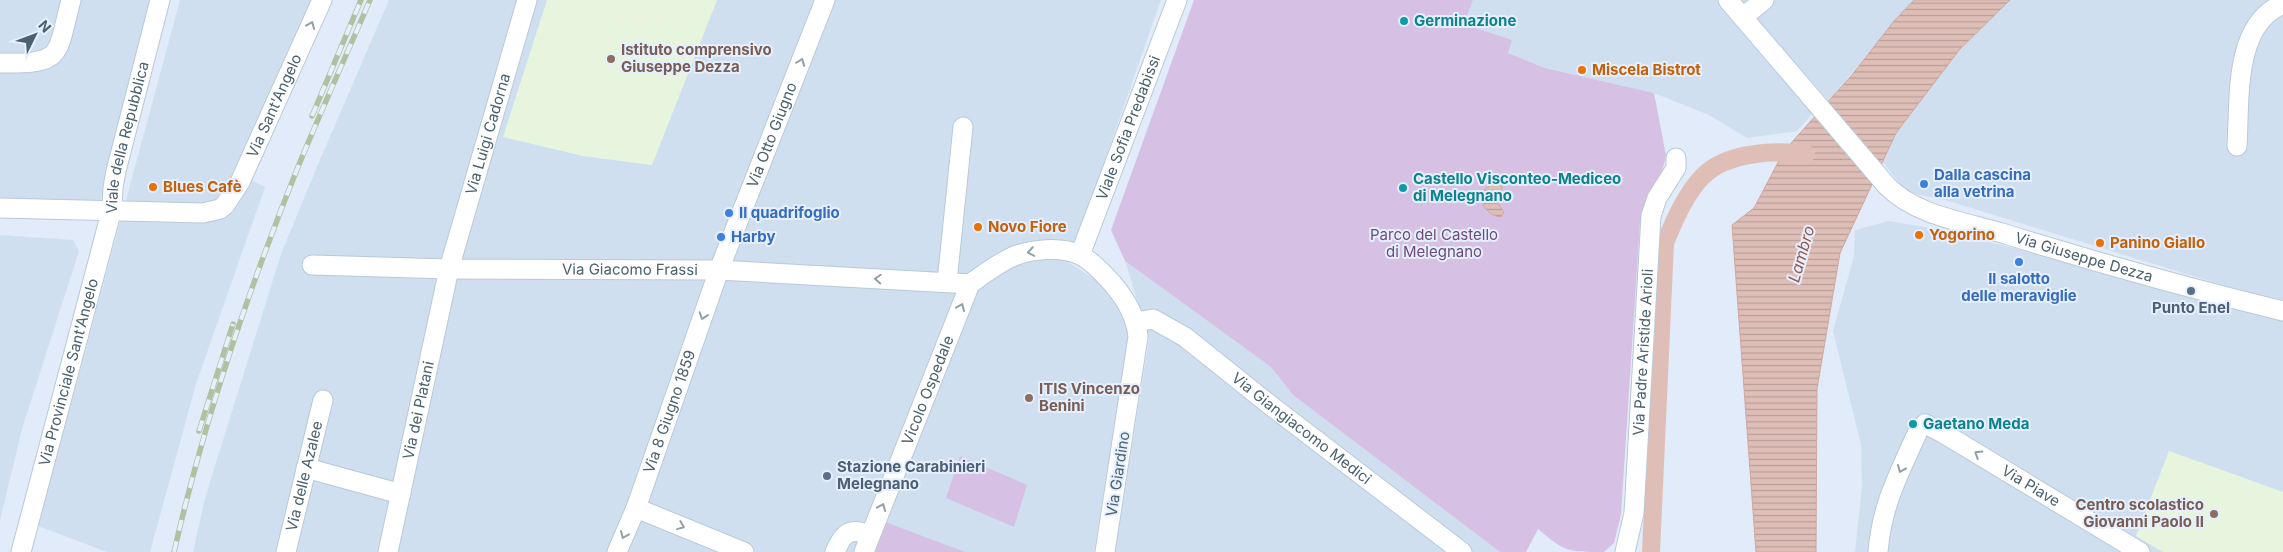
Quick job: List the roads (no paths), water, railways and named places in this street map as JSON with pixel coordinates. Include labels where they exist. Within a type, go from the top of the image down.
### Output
[{"type":"street","points":[[0,63],[37,63],[54,54],[59,45],[71,0]]},
{"type":"street","name":"Viale della Repubblica","points":[[112,209],[116,171],[160,0]]},
{"type":"street","name":"Viale della Repubblica","points":[[112,209],[126,184],[174,0]]},
{"type":"street","name":"Via Sant'Angelo","points":[[112,209],[203,212],[220,209],[230,199],[247,169],[322,0]]},
{"type":"street","name":"Via Luigi Cadorna","points":[[449,269],[527,0]]},
{"type":"street","name":"Via Otto Giugno","points":[[719,270],[825,0]]},
{"type":"street","name":"Viale Sofia Predabissi","points":[[1080,255],[1177,0]]},
{"type":"street","name":"Via Giuseppe Dezza","points":[[1728,0],[1890,190],[1910,203],[1951,218],[2147,277],[2283,311]]},
{"type":"street","points":[[1743,17],[1764,0]]},
{"type":"street","points":[[2237,146],[2242,68],[2246,47],[2262,19],[2283,4]]},
{"type":"street","points":[[947,282],[963,127]]},
{"type":"street","name":"Via Padre Aristide Arioli","points":[[1625,552],[1634,513],[1651,216],[1657,198],[1676,168],[1676,158]]},
{"type":"street","points":[[0,208],[88,211],[112,209]]},
{"type":"street","name":"Via Provinciale Sant'Angelo","points":[[25,546],[112,209]]},
{"type":"street","points":[[970,284],[1000,263],[1020,254],[1040,250],[1080,255],[1113,284],[1127,304],[1137,329]]},
{"type":"street","name":"Via Giacomo Frassi","points":[[312,264],[449,269],[719,270],[970,284]]},
{"type":"street","name":"Via dei Platani","points":[[388,552],[449,269]]},
{"type":"street","name":"Via 8 Giugno 1859","points":[[617,552],[636,508],[719,270]]},
{"type":"street","name":"Vicolo Ospedale","points":[[867,544],[970,284]]},
{"type":"street","name":"Via Giangiacomo Medici","points":[[1137,329],[1153,319],[1173,329],[1462,552]]},
{"type":"street","name":"Via Giardino","points":[[1105,552],[1137,329]]},
{"type":"street","name":"Via delle Azalee","points":[[286,552],[323,400]]},
{"type":"street","name":"Via Piave","points":[[1878,552],[1880,528],[1887,502],[1922,425],[1930,426],[1943,433],[2140,552]]},
{"type":"street","points":[[306,468],[401,494]]},
{"type":"street","points":[[636,508],[744,552]]},
{"type":"street","points":[[835,552],[841,538],[849,532],[858,531],[867,544]]},
{"type":"water","name":"Lambro","points":[[1914,0],[2010,0],[1960,49],[1896,133],[1840,253],[1817,389],[1816,552],[1756,552],[1732,225],[1754,208],[1784,151],[1851,76],[1894,21]]},
{"type":"water","points":[[1497,183],[1502,186],[1498,200],[1504,212],[1501,217],[1489,212],[1482,202],[1484,191],[1489,186]]},
{"type":"waterway","points":[[1651,552],[1665,243],[1676,217],[1691,191],[1703,176],[1713,168],[1738,157],[1752,154],[1780,152],[1806,154]]},
{"type":"railway","points":[[312,116],[361,0]]},
{"type":"railway","points":[[174,552],[213,405],[262,261],[298,167],[370,0]]},
{"type":"railway","points":[[199,431],[233,324]]},
{"type":"place","name":"Germinazione","points":[[1404,21]]},
{"type":"place","name":"Istituto comprensivo Giuseppe Dezza","points":[[611,59]]},
{"type":"place","name":"Miscela Bistrot","points":[[1582,70]]},
{"type":"place","name":"Dalla cascina alla vetrina","points":[[1924,184]]},
{"type":"place","name":"Blues Cafè","points":[[153,187]]},
{"type":"place","name":"Castello Visconteo-Mediceo di Melegnano","points":[[1403,188]]},
{"type":"place","name":"Il quadrifoglio","points":[[729,213]]},
{"type":"place","name":"Novo Fiore","points":[[978,227]]},
{"type":"place","name":"Yogorino","points":[[1919,235]]},
{"type":"place","name":"Harby","points":[[721,237]]},
{"type":"place","name":"Panino Giallo","points":[[2100,243]]},
{"type":"place","name":"Il salotto delle meraviglie","points":[[2019,262]]},
{"type":"place","name":"Punto Enel","points":[[2191,291]]},
{"type":"place","name":"ITIS Vincenzo Benini","points":[[1029,398]]},
{"type":"place","name":"Gaetano Meda","points":[[1913,424]]},
{"type":"place","name":"Stazione Carabinieri Melegnano","points":[[827,476]]},
{"type":"place","name":"Centro scolastico Giovanni Paolo II","points":[[2214,514]]},
{"type":"park label","name":"Parco del Castello di Melegnano","points":[[1434,244]]}]
